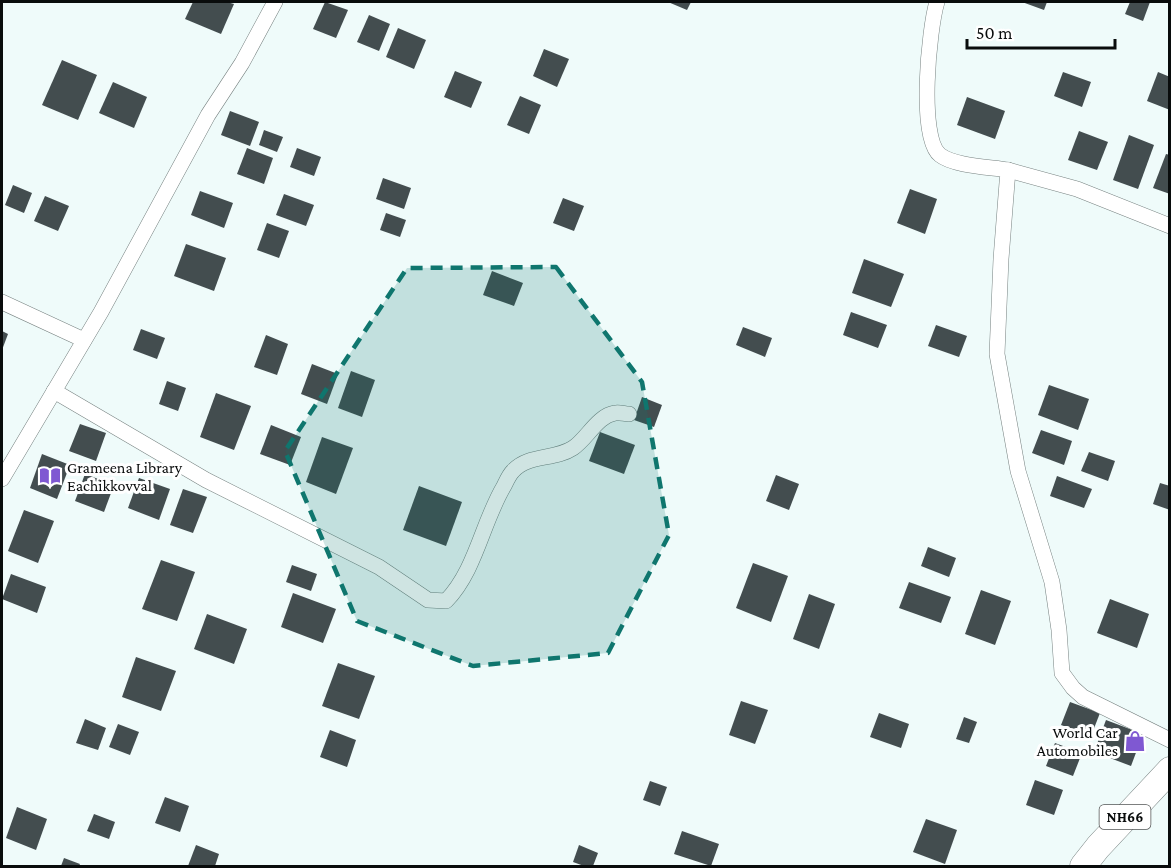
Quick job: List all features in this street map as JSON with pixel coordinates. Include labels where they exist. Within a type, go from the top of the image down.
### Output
[{"type":"highway","name":"NH66","points":[[1083,867],[1098,847],[1170,770]]},
{"type":"street","points":[[2,478],[84,340],[208,115],[242,63],[275,2]]},
{"type":"street","points":[[937,2],[932,19],[928,57],[927,119],[933,146],[941,155],[957,162],[1008,170],[1077,189],[1170,226]]},
{"type":"street","points":[[1008,170],[997,354],[1018,471],[1052,582],[1062,673],[1083,697],[1170,740]]},
{"type":"street","points":[[2,303],[84,340]]},
{"type":"street","points":[[54,391],[206,480],[379,567],[428,600],[446,601],[457,590],[498,497],[513,470],[533,459],[573,448],[598,423],[614,413],[629,414]]},
{"type":"highlighted area","points":[[556,267],[642,382],[669,535],[608,653],[473,666],[357,621],[285,451],[407,268]]},
{"type":"building","points":[[193,2],[234,4],[221,34],[185,19]]},
{"type":"building","points":[[325,2],[348,10],[336,38],[313,29]]},
{"type":"building","points":[[668,2],[691,2],[687,10]]},
{"type":"building","points":[[1022,2],[1047,2],[1044,10]]},
{"type":"building","points":[[1130,2],[1150,2],[1143,21],[1125,14]]},
{"type":"building","points":[[369,15],[390,24],[379,51],[357,42]]},
{"type":"building","points":[[398,28],[426,40],[414,69],[386,57]]},
{"type":"building","points":[[544,49],[569,59],[557,87],[533,76]]},
{"type":"building","points":[[62,60],[97,75],[78,120],[42,105]]},
{"type":"building","points":[[455,71],[482,82],[471,108],[444,97]]},
{"type":"building","points":[[1063,72],[1091,82],[1082,107],[1054,96]]},
{"type":"building","points":[[1158,72],[1170,77],[1170,110],[1147,101]]},
{"type":"building","points":[[113,82],[147,97],[134,128],[99,113]]},
{"type":"building","points":[[520,96],[541,105],[529,134],[507,125]]},
{"type":"building","points":[[967,97],[1005,111],[995,139],[957,125]]},
{"type":"building","points":[[230,111],[259,122],[250,146],[221,135]]},
{"type":"building","points":[[264,130],[283,137],[277,152],[259,145]]},
{"type":"building","points":[[1079,131],[1108,142],[1097,170],[1068,160]]},
{"type":"building","points":[[1129,135],[1154,145],[1138,189],[1113,180]]},
{"type":"building","points":[[247,148],[273,158],[264,184],[237,174]]},
{"type":"building","points":[[297,148],[321,157],[314,176],[290,167]]},
{"type":"building","points":[[1166,154],[1170,155],[1170,194],[1153,188]]},
{"type":"building","points":[[383,178],[411,188],[404,209],[376,199]]},
{"type":"building","points":[[13,185],[32,193],[24,213],[5,205]]},
{"type":"building","points":[[910,189],[937,199],[925,234],[897,223]]},
{"type":"building","points":[[200,191],[233,203],[224,228],[191,215]]},
{"type":"building","points":[[284,194],[314,205],[306,226],[276,215]]},
{"type":"building","points":[[45,196],[69,206],[58,231],[34,221]]},
{"type":"building","points":[[563,198],[584,206],[574,231],[553,223]]},
{"type":"building","points":[[386,213],[406,220],[400,237],[380,230]]},
{"type":"building","points":[[267,223],[289,231],[279,258],[257,250]]},
{"type":"building","points":[[186,244],[226,258],[214,291],[174,276]]},
{"type":"building","points":[[864,259],[904,274],[891,307],[852,293]]},
{"type":"building","points":[[492,271],[523,283],[514,306],[483,295]]},
{"type":"building","points":[[851,312],[887,325],[878,348],[843,335]]},
{"type":"building","points":[[936,325],[967,336],[959,357],[928,346]]},
{"type":"building","points":[[743,327],[772,338],[765,357],[736,345]]},
{"type":"building","points":[[141,329],[165,338],[157,359],[133,350]]},
{"type":"building","points":[[2,331],[8,334],[2,350]]},
{"type":"building","points":[[266,335],[288,344],[277,375],[254,367]]},
{"type":"building","points":[[312,364],[338,374],[327,404],[301,394]]},
{"type":"building","points":[[351,371],[375,380],[362,417],[338,408]]},
{"type":"building","points":[[167,381],[186,388],[178,411],[159,404]]},
{"type":"building","points":[[1049,385],[1089,399],[1078,430],[1038,415]]},
{"type":"building","points":[[216,393],[251,406],[234,450],[200,437]]},
{"type":"building","points":[[642,397],[662,405],[654,427],[634,420]]},
{"type":"building","points":[[80,424],[106,433],[96,461],[69,451]]},
{"type":"building","points":[[271,425],[301,437],[290,465],[260,454]]},
{"type":"building","points":[[1041,430],[1072,441],[1064,465],[1032,453]]},
{"type":"building","points":[[600,432],[635,445],[624,474],[589,461]]},
{"type":"building","points":[[322,437],[353,448],[336,494],[306,482]]},
{"type":"building","points":[[1089,452],[1115,461],[1108,481],[1081,471]]},
{"type":"building","name":"Grameena Library Eachikkovval","points":[[42,454],[70,465],[57,499],[30,488]]},
{"type":"building","points":[[85,474],[114,485],[104,512],[75,501]]},
{"type":"building","points":[[776,475],[799,484],[789,510],[766,501]]},
{"type":"building","points":[[1057,476],[1092,489],[1084,508],[1050,496]]},
{"type":"building","points":[[139,478],[170,489],[159,520],[128,508]]},
{"type":"building","points":[[1160,483],[1170,486],[1170,510],[1153,504]]},
{"type":"building","points":[[419,486],[462,502],[446,546],[403,530]]},
{"type":"building","points":[[183,489],[207,497],[193,533],[170,525]]},
{"type":"building","points":[[24,510],[54,521],[38,563],[8,551]]},
{"type":"building","points":[[928,547],[956,558],[949,577],[921,566]]},
{"type":"building","points":[[161,560],[195,572],[177,621],[142,609]]},
{"type":"building","points":[[753,563],[788,576],[771,622],[736,608]]},
{"type":"building","points":[[292,565],[317,574],[311,591],[286,582]]},
{"type":"building","points":[[11,574],[46,587],[37,613],[2,599]]},
{"type":"building","points":[[909,582],[951,597],[941,623],[899,608]]},
{"type":"building","points":[[981,590],[1011,601],[995,645],[965,634]]},
{"type":"building","points":[[293,593],[336,609],[323,643],[281,627]]},
{"type":"building","points":[[809,594],[835,604],[819,649],[793,639]]},
{"type":"building","points":[[1110,599],[1149,614],[1137,648],[1097,633]]},
{"type":"building","points":[[207,614],[247,629],[234,664],[194,649]]},
{"type":"building","points":[[136,657],[176,671],[161,711],[122,697]]},
{"type":"building","points":[[338,663],[375,676],[359,719],[322,706]]},
{"type":"building","points":[[741,701],[768,710],[755,744],[729,735]]},
{"type":"building","points":[[1070,702],[1100,713],[1091,736],[1061,725]]},
{"type":"building","points":[[879,713],[909,724],[901,748],[870,737]]},
{"type":"building","points":[[964,717],[977,722],[969,743],[956,739]]},
{"type":"building","points":[[85,719],[106,728],[98,750],[76,743]]},
{"type":"building","points":[[1106,720],[1143,734],[1131,766],[1094,752]]},
{"type":"building","points":[[118,724],[139,732],[130,755],[109,747]]},
{"type":"building","points":[[330,730],[356,740],[347,767],[320,757]]},
{"type":"building","points":[[1055,743],[1082,753],[1073,776],[1046,766]]},
{"type":"building","points":[[1035,780],[1063,790],[1054,815],[1026,805]]},
{"type":"building","points":[[650,781],[667,787],[660,806],[643,800]]},
{"type":"building","points":[[165,797],[189,806],[180,832],[155,823]]},
{"type":"building","points":[[17,807],[47,819],[36,850],[6,838]]},
{"type":"building","points":[[94,814],[115,822],[109,839],[87,831]]},
{"type":"building","points":[[926,819],[957,830],[945,864],[913,852]]},
{"type":"building","points":[[682,831],[719,844],[711,866],[674,854]]},
{"type":"building","points":[[196,845],[219,854],[215,866],[188,866]]},
{"type":"building","points":[[579,845],[598,853],[593,866],[573,862]]},
{"type":"building","points":[[64,858],[80,864],[79,866],[61,866]]},
{"type":"place","name":"Grameena Library Eachikkovval","points":[[50,476]]},
{"type":"place","name":"World Car Automobiles","points":[[1135,741]]}]
